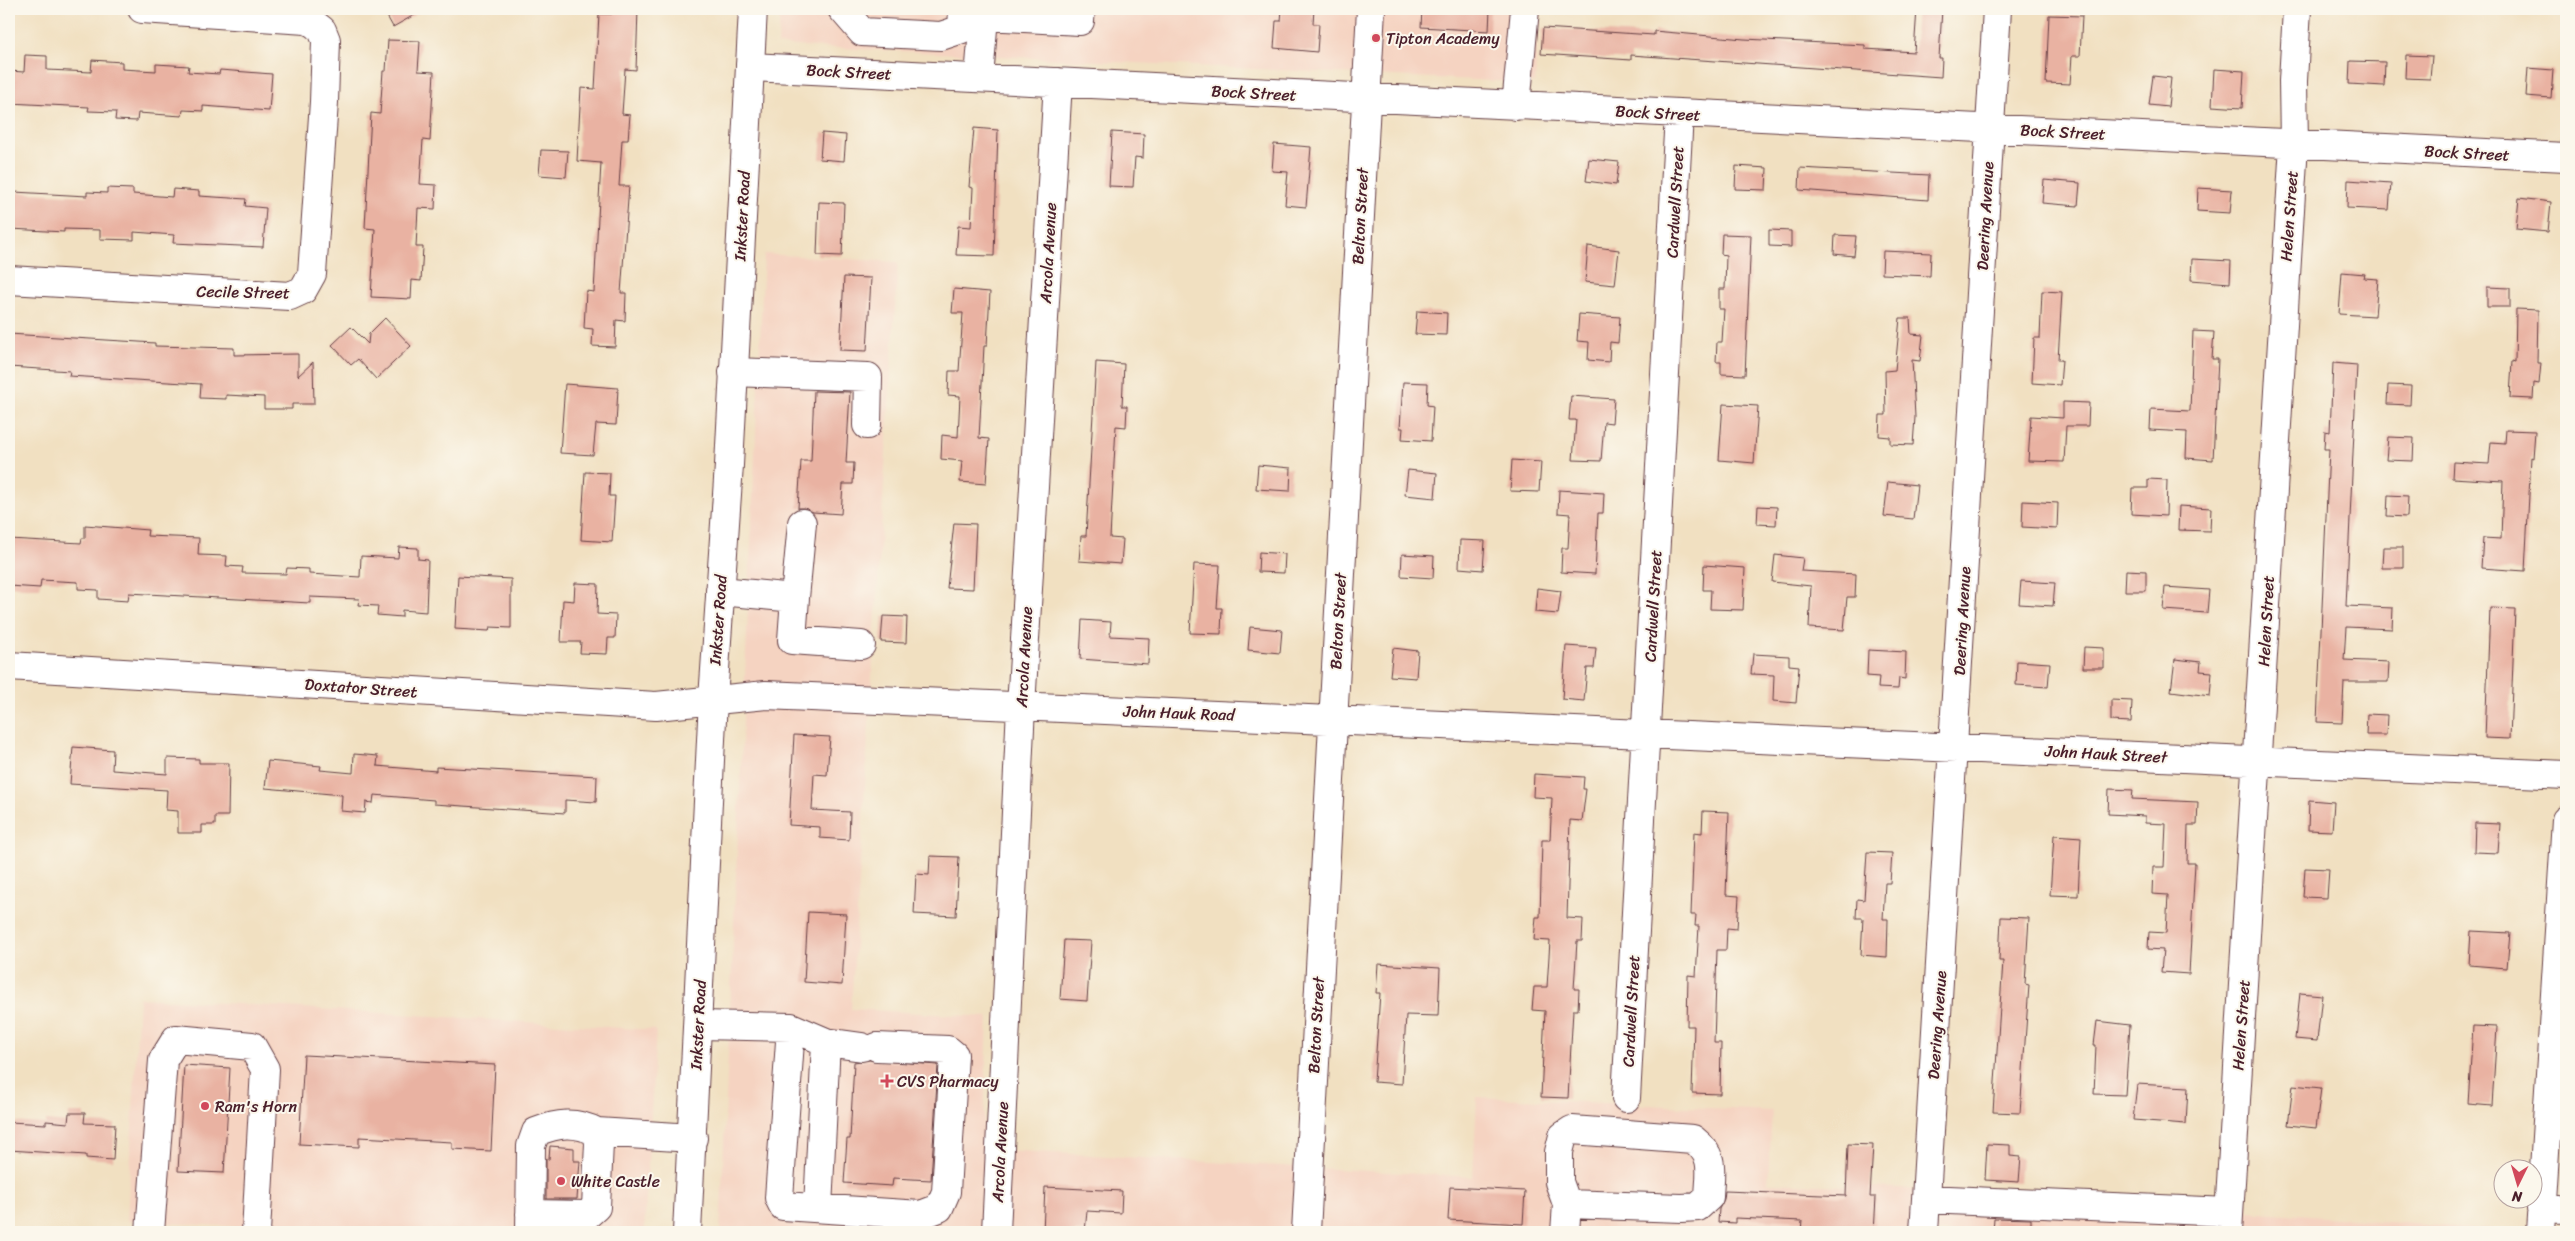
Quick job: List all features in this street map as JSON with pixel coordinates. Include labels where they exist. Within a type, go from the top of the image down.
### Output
[{"type":"street","name":"Cecile Street","points":[[9,280],[290,296],[303,290],[312,274],[317,222],[326,40],[322,30],[306,20],[142,9]]},
{"type":"street","name":"Inkster Road","points":[[687,1232],[699,1025],[713,699],[753,9]]},
{"type":"street","points":[[842,9],[862,32],[941,36],[962,29],[970,13]]},
{"type":"street","points":[[970,13],[1080,21],[1080,9]]},
{"type":"street","name":"Belton Street","points":[[1306,1232],[1371,9]]},
{"type":"street","points":[[1516,106],[1525,9]]},
{"type":"street","name":"Deering Avenue","points":[[1924,1232],[1997,9]]},
{"type":"street","name":"Helen Street","points":[[2228,1222],[2258,761],[2294,144],[2293,81],[2297,9]]},
{"type":"street","points":[[970,13],[979,78]]},
{"type":"street","name":"Bock Street","points":[[750,67],[2566,158]]},
{"type":"street","name":"Arcola Avenue","points":[[996,1232],[1021,707],[1058,82]]},
{"type":"street","name":"Cardwell Street","points":[[1626,1098],[1679,114]]},
{"type":"street","points":[[733,372],[868,377],[867,426]]},
{"type":"street","points":[[802,523],[792,640],[861,645]]},
{"type":"street","points":[[720,591],[795,598]]},
{"type":"street","name":"Doxtator Street","points":[[9,666],[656,706],[713,699]]},
{"type":"street","name":"John Hauk Road","points":[[713,699],[754,695],[1646,733]]},
{"type":"street","name":"John Hauk Street","points":[[1646,733],[2566,775]]},
{"type":"street","points":[[2549,1217],[2566,820]]},
{"type":"street","points":[[699,1025],[791,1027],[826,1042],[870,1047],[948,1050],[954,1055],[946,1192],[939,1208],[921,1223],[818,1208],[783,1206],[779,1198],[791,1027]]},
{"type":"street","points":[[150,1232],[163,1060],[176,1039],[252,1046],[266,1069],[256,1232]]},
{"type":"street","points":[[818,1208],[826,1042]]},
{"type":"street","points":[[597,1132],[599,1144],[596,1207],[588,1215],[530,1223],[528,1193],[531,1146],[536,1132],[556,1124],[587,1127],[597,1132],[692,1138]]},
{"type":"street","points":[[1565,1232],[1567,1204],[1559,1182],[1559,1152],[1563,1136],[1572,1130],[1692,1139],[1705,1148],[1710,1161],[1709,1197],[1698,1207],[1567,1204]]},
{"type":"street","points":[[1926,1199],[2228,1222]]},
{"type":"shaded area","points":[[780,9],[1539,9],[1535,83],[778,45]]},
{"type":"shaded area","points":[[764,254],[898,262],[851,1009],[988,1017],[983,1149],[1473,1177],[1477,1097],[1772,1111],[1768,1183],[2247,1202],[2247,1211],[2519,1232],[720,1232]]},
{"type":"shaded area","points":[[139,998],[656,1030],[644,1232],[347,1232],[127,1221]]},
{"type":"building","points":[[383,9],[425,9],[393,27]]},
{"type":"building","points":[[613,9],[638,9],[636,70],[625,69],[622,114],[630,115],[628,140],[622,140],[619,186],[629,186],[621,293],[626,293],[625,321],[616,320],[615,347],[592,346],[593,329],[584,328],[586,291],[594,292],[601,163],[577,161],[581,88],[595,89],[599,14],[612,14]]},
{"type":"building","points":[[1282,9],[1314,9],[1313,24],[1319,24],[1317,52],[1274,48],[1276,21],[1281,21]]},
{"type":"building","points":[[1422,9],[1490,9],[1489,31],[1421,27]]},
{"type":"building","points":[[1917,9],[1942,9],[1939,58],[1942,58],[1941,77],[1631,55],[1631,60],[1541,54],[1543,28],[1654,35],[1654,31],[1744,39],[1865,45],[1865,49],[1914,52]]},
{"type":"building","points":[[2049,15],[2082,16],[2080,56],[2072,56],[2070,84],[2046,83]]},
{"type":"building","points":[[388,40],[420,41],[418,71],[434,72],[430,141],[423,140],[420,184],[436,185],[435,209],[418,208],[416,247],[423,247],[421,281],[412,280],[411,299],[371,297],[375,229],[365,228],[371,113],[380,114],[383,71],[386,71]]},
{"type":"building","points":[[25,55],[47,56],[47,70],[91,72],[92,60],[122,62],[122,69],[156,71],[156,64],[189,66],[188,72],[219,74],[220,70],[272,74],[269,111],[203,106],[203,111],[183,110],[182,116],[138,113],[137,121],[115,120],[116,112],[88,111],[89,107],[9,103],[9,71],[24,72]]},
{"type":"building","points":[[2406,55],[2432,56],[2430,79],[2405,78]]},
{"type":"building","points":[[2350,61],[2385,62],[2384,86],[2349,84]]},
{"type":"building","points":[[2528,68],[2553,70],[2551,98],[2526,96]]},
{"type":"building","points":[[2214,69],[2244,71],[2242,108],[2212,106]]},
{"type":"building","points":[[2153,76],[2171,78],[2168,107],[2149,105]]},
{"type":"building","points":[[974,128],[998,130],[994,256],[956,255],[958,226],[971,227],[973,188],[969,187]]},
{"type":"building","points":[[1112,132],[1144,134],[1143,158],[1135,157],[1133,187],[1109,186]]},
{"type":"building","points":[[822,133],[846,135],[844,161],[820,159]]},
{"type":"building","points":[[1274,144],[1311,147],[1306,207],[1285,205],[1288,172],[1272,171]]},
{"type":"building","points":[[541,150],[568,151],[566,177],[539,175]]},
{"type":"building","points":[[1589,159],[1619,162],[1616,185],[1586,181]]},
{"type":"building","points":[[1736,166],[1767,168],[1766,190],[1735,189]]},
{"type":"building","points":[[1800,168],[1929,175],[1928,200],[1799,190]]},
{"type":"building","points":[[2044,180],[2080,183],[2078,206],[2042,203]]},
{"type":"building","points":[[2348,180],[2391,183],[2389,210],[2347,208]]},
{"type":"building","points":[[107,188],[133,189],[133,194],[172,197],[173,189],[199,191],[199,196],[246,199],[245,206],[266,208],[263,247],[173,243],[174,235],[134,232],[134,240],[100,239],[100,230],[64,229],[64,232],[11,229],[14,192],[87,196],[87,192],[107,193]]},
{"type":"building","points":[[2198,188],[2232,190],[2230,213],[2197,211]]},
{"type":"building","points":[[2519,198],[2551,202],[2548,232],[2516,229]]},
{"type":"building","points":[[819,202],[844,203],[842,256],[817,255]]},
{"type":"building","points":[[1769,230],[1791,231],[1791,247],[1769,246]]},
{"type":"building","points":[[1722,234],[1751,235],[1745,375],[1721,374],[1721,362],[1716,362],[1717,342],[1722,342],[1724,309],[1719,309],[1719,289],[1725,289],[1726,255],[1721,254]]},
{"type":"building","points":[[1835,235],[1856,236],[1854,256],[1834,254]]},
{"type":"building","points":[[1588,246],[1619,250],[1615,285],[1585,282]]},
{"type":"building","points":[[1883,251],[1931,253],[1930,276],[1882,274]]},
{"type":"building","points":[[2192,259],[2231,261],[2230,283],[2191,280]]},
{"type":"building","points":[[2342,272],[2365,274],[2364,278],[2378,279],[2375,316],[2339,314]]},
{"type":"building","points":[[844,277],[871,278],[867,351],[840,350]]},
{"type":"building","points":[[2487,287],[2510,288],[2510,307],[2487,307]]},
{"type":"building","points":[[954,289],[990,292],[987,346],[984,346],[979,438],[989,439],[986,484],[960,482],[962,461],[941,459],[942,435],[958,437],[960,396],[948,395],[949,371],[959,371],[963,313],[952,313]]},
{"type":"building","points":[[2042,291],[2062,292],[2058,360],[2062,360],[2060,385],[2032,383],[2034,338],[2040,338]]},
{"type":"building","points":[[2516,309],[2538,310],[2537,363],[2541,363],[2539,384],[2534,383],[2533,399],[2510,398],[2512,361],[2515,362]]},
{"type":"building","points":[[1417,311],[1447,313],[1446,335],[1415,334]]},
{"type":"building","points":[[1579,314],[1620,317],[1618,343],[1610,342],[1609,362],[1588,360],[1589,342],[1577,341]]},
{"type":"building","points":[[385,318],[411,346],[376,379],[358,359],[351,365],[332,345],[351,327],[368,344],[369,334]]},
{"type":"building","points":[[1900,318],[1910,318],[1911,334],[1923,335],[1920,361],[1912,360],[1915,417],[1913,445],[1890,444],[1890,437],[1879,436],[1880,415],[1886,415],[1885,371],[1895,370]]},
{"type":"building","points":[[2193,331],[2214,332],[2212,359],[2218,359],[2213,460],[2186,458],[2187,432],[2150,430],[2151,409],[2190,411]]},
{"type":"building","points":[[9,334],[155,343],[155,346],[234,348],[234,355],[298,354],[298,376],[313,362],[314,404],[292,404],[292,409],[264,409],[264,397],[226,395],[226,399],[200,398],[201,384],[69,376],[70,371],[9,367]]},
{"type":"building","points":[[1096,362],[1124,364],[1122,406],[1127,406],[1126,427],[1116,426],[1110,538],[1123,539],[1121,564],[1079,561],[1081,536],[1086,536]]},
{"type":"building","points":[[2333,363],[2357,365],[2346,606],[2393,608],[2392,629],[2346,627],[2344,660],[2389,662],[2388,682],[2344,682],[2342,723],[2317,722],[2329,449],[2324,449],[2325,431],[2330,432]]},
{"type":"building","points":[[1403,382],[1428,383],[1427,405],[1433,406],[1431,441],[1402,439],[1403,428],[1400,428]]},
{"type":"building","points":[[565,384],[618,388],[616,425],[596,424],[593,455],[560,453]]},
{"type":"building","points":[[2388,385],[2411,386],[2410,405],[2387,404]]},
{"type":"building","points":[[814,391],[850,392],[846,463],[854,463],[853,484],[843,484],[841,514],[813,512],[804,508],[798,508],[801,461],[811,461]]},
{"type":"building","points":[[1571,396],[1614,399],[1612,423],[1604,422],[1601,461],[1573,460],[1576,420],[1569,420]]},
{"type":"building","points":[[2063,402],[2089,403],[2088,426],[2066,426],[2064,462],[2028,461],[2031,416],[2063,418]]},
{"type":"building","points":[[1723,404],[1758,406],[1754,463],[1719,460]]},
{"type":"building","points":[[2506,430],[2535,431],[2533,458],[2531,457],[2525,571],[2481,568],[2483,538],[2501,539],[2503,481],[2452,478],[2453,462],[2489,464],[2491,442],[2505,443]]},
{"type":"building","points":[[2388,437],[2414,438],[2413,461],[2386,460]]},
{"type":"building","points":[[1512,460],[1541,462],[1539,492],[1510,491]]},
{"type":"building","points":[[1258,465],[1291,468],[1290,491],[1256,489]]},
{"type":"building","points":[[1408,470],[1437,473],[1435,498],[1405,495]]},
{"type":"building","points":[[585,472],[610,473],[609,496],[615,496],[612,542],[581,540]]},
{"type":"building","points":[[2148,479],[2167,480],[2166,516],[2131,514],[2132,488],[2148,488]]},
{"type":"building","points":[[1888,482],[1917,485],[1913,519],[1884,516]]},
{"type":"building","points":[[1559,490],[1604,493],[1603,513],[1598,513],[1595,574],[1561,572],[1562,548],[1568,548],[1570,514],[1558,513]]},
{"type":"building","points":[[2388,495],[2408,496],[2407,517],[2387,516]]},
{"type":"building","points":[[2023,501],[2058,503],[2057,529],[2022,527]]},
{"type":"building","points":[[1758,506],[1777,507],[1776,525],[1757,524]]},
{"type":"building","points":[[2179,506],[2211,508],[2210,531],[2178,530]]},
{"type":"building","points":[[954,523],[976,524],[973,589],[947,588]]},
{"type":"building","points":[[85,525],[148,530],[147,536],[199,538],[198,555],[227,556],[226,566],[243,567],[242,573],[286,574],[287,568],[309,569],[309,574],[360,577],[361,556],[398,558],[399,547],[418,548],[418,559],[428,560],[426,612],[402,610],[402,617],[377,615],[378,606],[358,605],[359,599],[310,597],[310,603],[129,593],[128,601],[98,599],[98,590],[78,589],[78,582],[41,580],[40,588],[9,586],[9,539],[81,543],[82,538],[85,538]]},
{"type":"building","points":[[1460,540],[1485,541],[1483,570],[1459,568]]},
{"type":"building","points":[[2383,547],[2403,547],[2403,568],[2382,568]]},
{"type":"building","points":[[1259,552],[1285,554],[1284,573],[1258,572]]},
{"type":"building","points":[[1402,554],[1434,556],[1433,578],[1401,576]]},
{"type":"building","points":[[1775,555],[1803,558],[1801,571],[1856,574],[1855,597],[1847,597],[1844,630],[1809,628],[1811,586],[1772,582]]},
{"type":"building","points":[[1194,564],[1220,565],[1217,608],[1222,608],[1221,634],[1190,633]]},
{"type":"building","points":[[1704,565],[1745,568],[1743,610],[1710,609],[1711,590],[1703,590]]},
{"type":"building","points":[[2126,570],[2146,571],[2146,591],[2125,591]]},
{"type":"building","points":[[458,576],[511,579],[511,628],[490,627],[489,631],[455,629]]},
{"type":"building","points":[[2021,581],[2055,583],[2053,606],[2019,604]]},
{"type":"building","points":[[575,583],[598,584],[597,614],[616,615],[615,638],[608,638],[607,654],[580,653],[581,642],[561,642],[563,600],[574,601]]},
{"type":"building","points":[[2165,587],[2209,590],[2207,613],[2163,610]]},
{"type":"building","points":[[1537,588],[1561,591],[1558,614],[1535,612]]},
{"type":"building","points":[[2490,608],[2515,609],[2510,739],[2485,738]]},
{"type":"building","points":[[883,616],[907,617],[906,643],[881,642]]},
{"type":"building","points":[[1082,620],[1111,622],[1110,636],[1149,638],[1148,664],[1080,659]]},
{"type":"building","points":[[1250,627],[1282,630],[1280,653],[1248,650]]},
{"type":"building","points":[[1566,646],[1596,648],[1594,668],[1587,668],[1584,701],[1562,699]]},
{"type":"building","points":[[2084,647],[2104,648],[2104,668],[2083,668]]},
{"type":"building","points":[[1393,648],[1418,651],[1416,678],[1390,676]]},
{"type":"building","points":[[1868,650],[1906,652],[1905,679],[1899,678],[1898,689],[1878,688],[1879,677],[1867,676]]},
{"type":"building","points":[[1753,654],[1789,656],[1789,665],[1799,666],[1796,703],[1773,701],[1774,675],[1751,674]]},
{"type":"building","points":[[2175,659],[2201,662],[2200,671],[2212,672],[2210,696],[2171,691]]},
{"type":"building","points":[[2017,661],[2050,663],[2048,687],[2016,685]]},
{"type":"building","points":[[2111,700],[2132,701],[2131,722],[2111,721]]},
{"type":"building","points":[[2367,714],[2387,715],[2386,735],[2366,735]]},
{"type":"building","points":[[794,735],[830,737],[827,775],[814,774],[812,810],[850,812],[849,840],[820,838],[820,827],[789,825]]},
{"type":"building","points":[[73,747],[113,750],[112,770],[167,774],[167,758],[199,759],[199,763],[229,763],[228,816],[215,816],[215,825],[202,825],[202,833],[178,833],[178,811],[166,810],[167,790],[70,784]]},
{"type":"building","points":[[354,754],[378,756],[377,766],[436,771],[436,767],[597,776],[596,802],[565,800],[565,813],[434,804],[434,800],[374,795],[373,803],[366,802],[365,813],[341,811],[342,795],[265,788],[268,761],[321,766],[320,770],[353,773]]},
{"type":"building","points":[[1534,774],[1584,777],[1583,789],[1586,789],[1582,821],[1570,820],[1567,918],[1583,919],[1582,941],[1577,941],[1574,989],[1579,989],[1578,1010],[1573,1010],[1568,1098],[1541,1097],[1545,1011],[1532,1010],[1534,987],[1547,987],[1550,941],[1534,940],[1536,917],[1540,917],[1542,840],[1550,840],[1552,798],[1533,797]]},
{"type":"building","points":[[2109,789],[2133,790],[2132,799],[2198,802],[2197,825],[2188,825],[2187,863],[2195,863],[2189,974],[2161,972],[2163,950],[2148,949],[2149,932],[2166,933],[2168,895],[2152,894],[2153,867],[2164,867],[2166,824],[2145,823],[2145,816],[2108,814]]},
{"type":"building","points":[[2309,800],[2334,802],[2332,831],[2308,830]]},
{"type":"building","points":[[1703,811],[1729,812],[1726,895],[1739,896],[1737,929],[1727,928],[1726,950],[1717,950],[1714,1043],[1721,1043],[1720,1094],[1692,1093],[1694,1026],[1687,1026],[1688,975],[1696,976],[1699,926],[1695,926],[1696,915],[1691,915],[1694,832],[1702,833]]},
{"type":"building","points":[[2475,823],[2500,824],[2498,853],[2474,852]]},
{"type":"building","points":[[2054,835],[2081,837],[2078,896],[2050,895]]},
{"type":"building","points":[[1867,852],[1892,853],[1890,883],[1885,883],[1883,919],[1888,919],[1887,957],[1861,955],[1863,918],[1856,918],[1857,899],[1864,900]]},
{"type":"building","points":[[930,856],[959,857],[956,916],[914,914],[916,874],[929,875]]},
{"type":"building","points":[[2305,868],[2329,869],[2327,898],[2303,897]]},
{"type":"building","points":[[808,912],[846,914],[842,985],[804,982]]},
{"type":"building","points":[[2001,917],[2029,918],[2025,984],[2029,985],[2020,1113],[1993,1112],[2003,961],[1999,961]]},
{"type":"building","points":[[2471,931],[2510,933],[2507,968],[2469,965]]},
{"type":"building","points":[[1064,940],[1091,941],[1087,1001],[1060,999]]},
{"type":"building","points":[[1378,964],[1440,968],[1438,1016],[1406,1015],[1402,1084],[1374,1082],[1380,993],[1376,993]]},
{"type":"building","points":[[2300,993],[2322,995],[2317,1041],[2295,1039]]},
{"type":"building","points":[[2097,1021],[2130,1025],[2125,1095],[2094,1094],[2096,1045],[2094,1045]]},
{"type":"building","points":[[2473,1026],[2497,1027],[2492,1106],[2468,1104]]},
{"type":"building","points":[[304,1055],[495,1065],[491,1151],[452,1149],[452,1142],[359,1137],[359,1147],[299,1144]]},
{"type":"building","name":"CVS Pharmacy","points":[[869,1060],[938,1065],[931,1180],[893,1178],[892,1186],[844,1183],[847,1139],[850,1139],[854,1062]]},
{"type":"building","name":"Ram's Horn","points":[[184,1065],[230,1068],[224,1173],[178,1171]]},
{"type":"building","points":[[2137,1084],[2188,1087],[2186,1124],[2133,1120]]},
{"type":"building","points":[[2293,1085],[2321,1088],[2316,1128],[2288,1125]]},
{"type":"building","points":[[69,1113],[85,1113],[84,1123],[115,1124],[113,1160],[86,1158],[86,1155],[9,1150],[9,1122],[46,1124],[46,1121],[68,1123]]},
{"type":"building","points":[[1848,1144],[1873,1145],[1870,1197],[1876,1197],[1874,1232],[1801,1232],[1802,1221],[1735,1218],[1735,1223],[1718,1222],[1719,1209],[1724,1199],[1725,1191],[1846,1196]]},
{"type":"building","points":[[1987,1144],[2010,1145],[2010,1156],[2021,1157],[2019,1182],[1985,1180]]},
{"type":"building","name":"White Castle","points":[[550,1146],[574,1148],[574,1161],[580,1161],[577,1199],[546,1199],[546,1159],[549,1159]]},
{"type":"building","points":[[1045,1187],[1122,1191],[1121,1213],[1087,1211],[1085,1232],[1043,1232]]},
{"type":"building","points":[[1450,1187],[1525,1191],[1523,1224],[1448,1220]]},
{"type":"building","points":[[1994,1218],[2031,1219],[2031,1232],[1993,1232]]},
{"type":"place","name":"Tipton Academy","points":[[1376,38]]},
{"type":"place","name":"CVS Pharmacy","points":[[887,1081]]},
{"type":"place","name":"Ram's Horn","points":[[205,1106]]},
{"type":"place","name":"White Castle","points":[[561,1181]]}]
